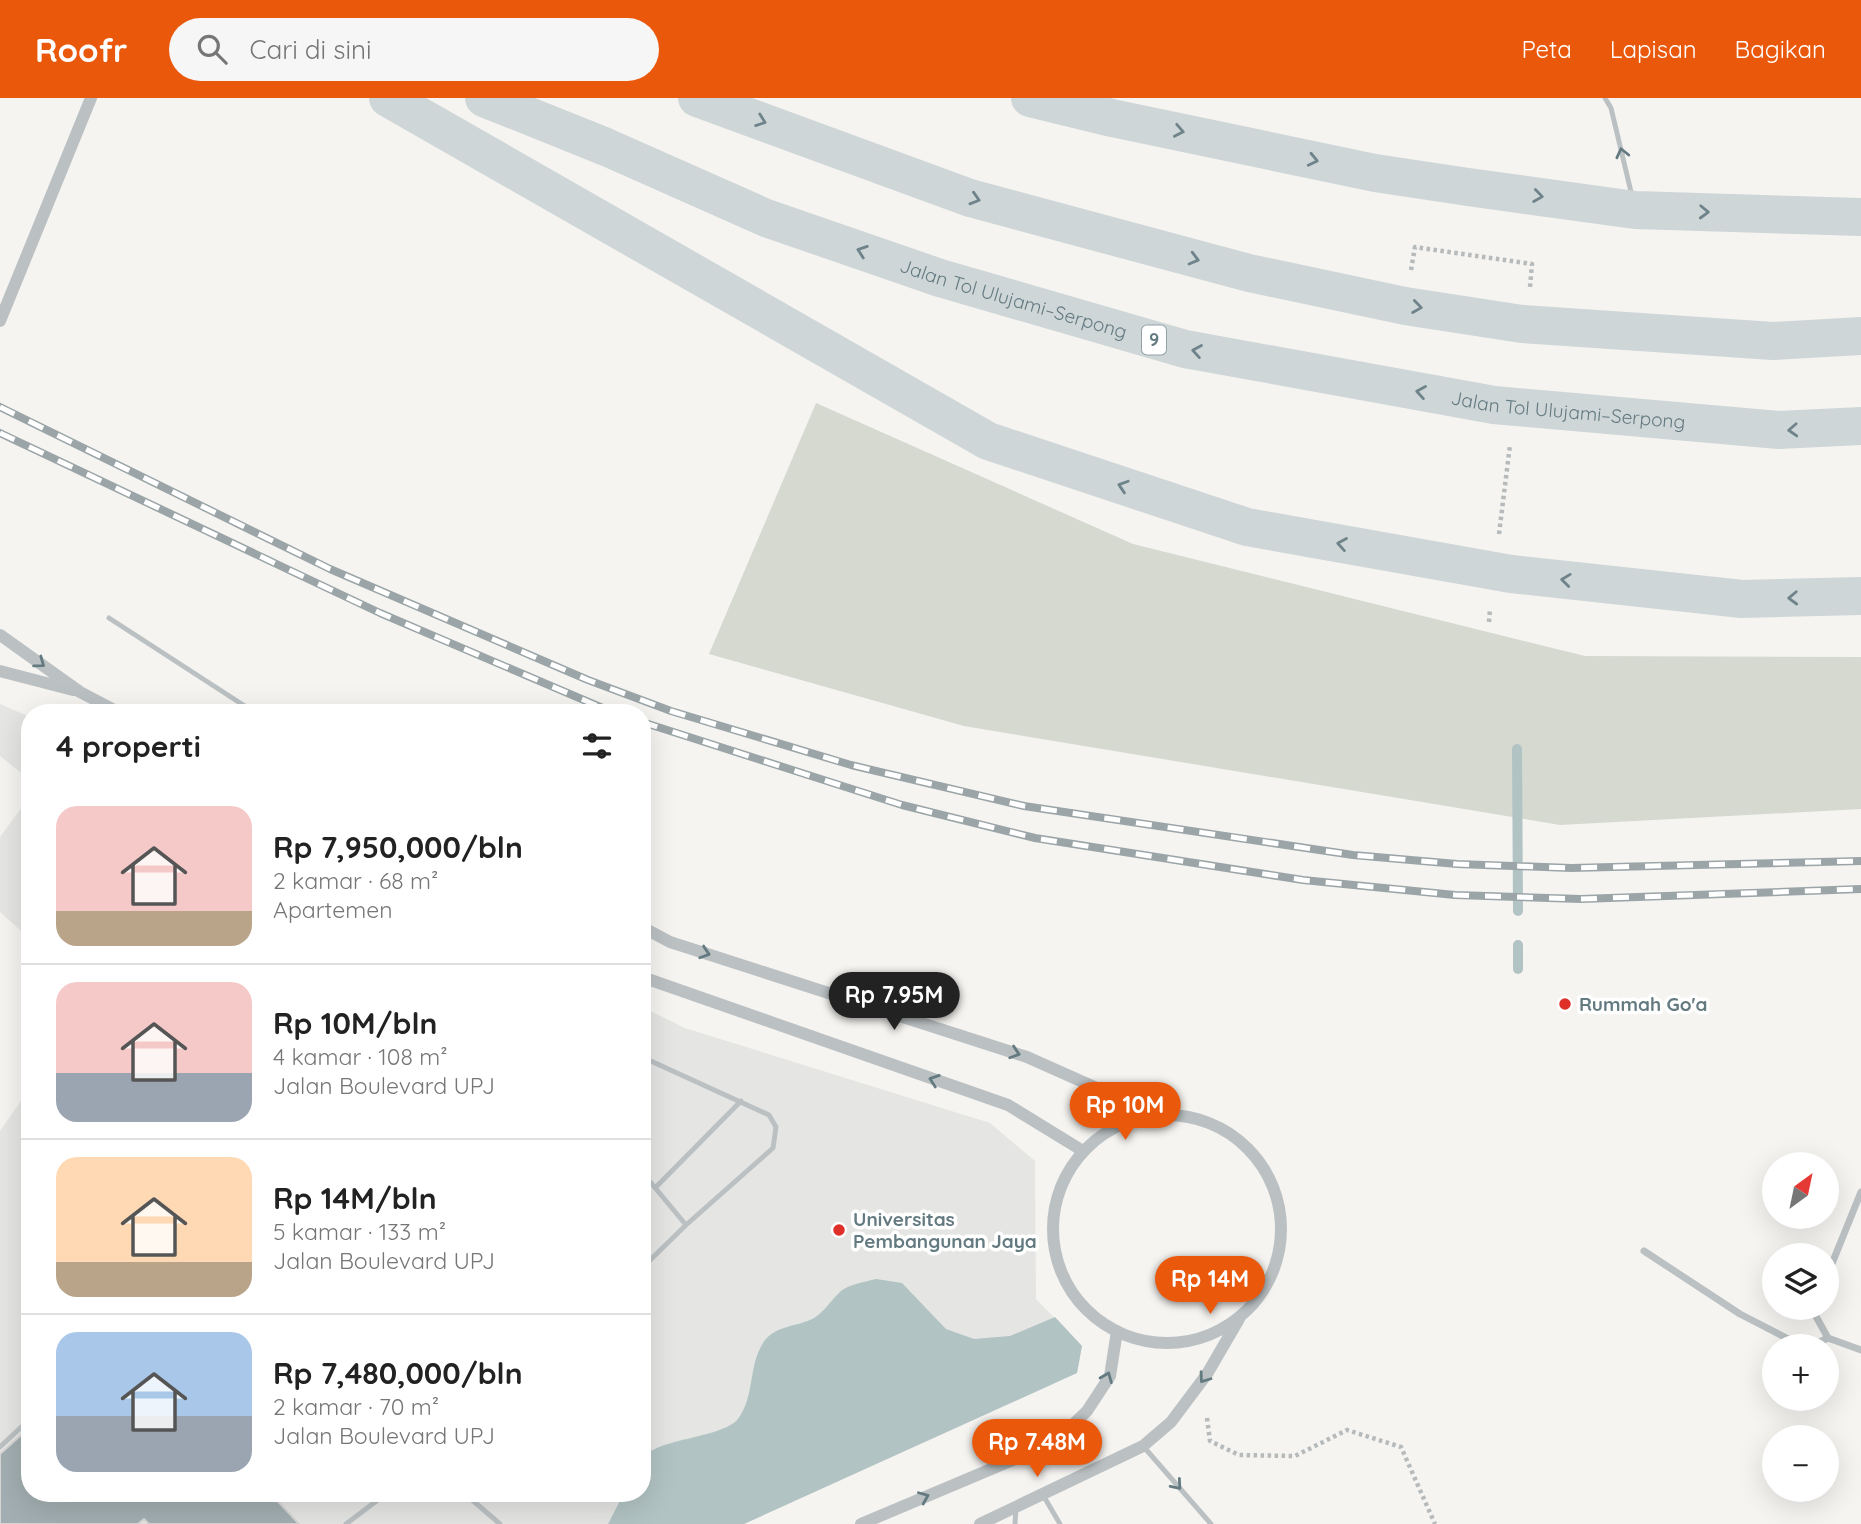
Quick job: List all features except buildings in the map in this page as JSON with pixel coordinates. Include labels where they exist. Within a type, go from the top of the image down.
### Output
[{"type":"highway","points":[[388,98],[988,441],[1247,527],[1511,574],[1742,599],[1861,596]]},
{"type":"highway","name":"Jalan Tol Ulujami–Serpong","points":[[484,98],[606,147],[766,218],[940,278],[1185,349],[1494,405],[1779,430],[1861,426]]},
{"type":"highway","points":[[697,98],[970,198],[1249,273],[1405,306],[1522,324],[1773,341],[1861,336]]},
{"type":"highway","points":[[1030,98],[1112,118],[1375,173],[1635,210],[1861,217]]},
{"type":"street","points":[[0,321],[91,98]]},
{"type":"street","points":[[0,635],[80,692],[103,704]]},
{"type":"street","points":[[0,671],[80,692]]},
{"type":"street","points":[[651,932],[670,942],[1027,1057],[1158,1115]]},
{"type":"street","points":[[651,980],[1008,1105],[1083,1151]]},
{"type":"street","points":[[980,1524],[1143,1446],[1171,1422],[1201,1382],[1239,1319],[1261,1296],[1276,1267],[1282,1235],[1279,1203],[1267,1173],[1247,1147],[1221,1128],[1190,1117],[1158,1115],[1126,1122],[1103,1135],[1083,1151],[1068,1172],[1058,1193],[1054,1216],[1056,1251],[1067,1284],[1080,1302],[1097,1319],[1117,1331],[1147,1342],[1180,1343],[1211,1335],[1239,1319]]},
{"type":"street","points":[[1839,1246],[1861,1192]]},
{"type":"street","points":[[1644,1251],[1740,1314],[1779,1334]]},
{"type":"street","points":[[861,1524],[1055,1442],[1087,1411],[1110,1376],[1117,1331]]},
{"type":"street","points":[[1839,1342],[1861,1350]]},
{"type":"lane","points":[[1605,98],[1611,108],[1635,210]]},
{"type":"lane","points":[[109,618],[242,704]]},
{"type":"lane","points":[[651,1061],[769,1115],[776,1127],[773,1148],[651,1259]]},
{"type":"lane","points":[[656,1187],[741,1101]]},
{"type":"lane","points":[[651,1182],[686,1225]]},
{"type":"lane","points":[[0,1447],[21,1427]]},
{"type":"lane","points":[[1143,1446],[1210,1522],[1202,1524]]},
{"type":"lane","points":[[1043,1494],[1060,1524]]},
{"type":"lane","points":[[346,1524],[375,1502]]},
{"type":"lane","points":[[474,1502],[500,1524]]},
{"type":"lane","points":[[1015,1524],[1016,1507]]},
{"type":"path","points":[[1405,306],[1415,247],[1532,264]]},
{"type":"path","points":[[1201,1382],[1210,1440],[1239,1455],[1295,1456],[1347,1430],[1401,1447],[1435,1524]]},
{"type":"shaded area","points":[[816,403],[1133,544],[1585,656],[1861,657],[1861,809],[1560,825],[964,726],[709,654]]},
{"type":"shaded area","points":[[0,704],[21,713],[21,773],[0,756]]},
{"type":"shaded area","points":[[21,808],[21,931],[0,912],[0,837]]},
{"type":"shaded area","name":"Universitas Pembangunan Jaya","points":[[651,1011],[685,1028],[990,1123],[1035,1161],[1036,1299],[1082,1346],[1077,1373],[744,1524],[0,1524],[0,1131],[21,1101],[21,1502],[651,1502]]},
{"type":"shaded area","points":[[876,1279],[902,1283],[946,1329],[974,1339],[1010,1336],[1055,1317],[1082,1346],[1077,1373],[744,1524],[608,1524],[619,1502],[651,1502],[651,1452],[717,1431],[730,1426],[738,1419],[747,1401],[758,1352],[768,1337],[814,1318],[838,1294]]},
{"type":"waterway","points":[[1517,749],[1518,911]]},
{"type":"waterway","points":[[1518,945],[1518,969]]},
{"type":"railway","points":[[0,407],[330,569],[588,680],[671,711],[851,765],[1024,806],[1353,855],[1457,864],[1571,868],[1861,861]]},
{"type":"railway","points":[[0,433],[380,613],[593,704]]},
{"type":"railway","points":[[651,725],[902,805],[1035,838],[1303,880],[1455,895],[1581,899],[1861,889]]},
{"type":"place","name":"Rummah Go'a","points":[[1565,1004]]},
{"type":"place","name":"Universitas Pembangunan Jaya","points":[[839,1230]]}]
